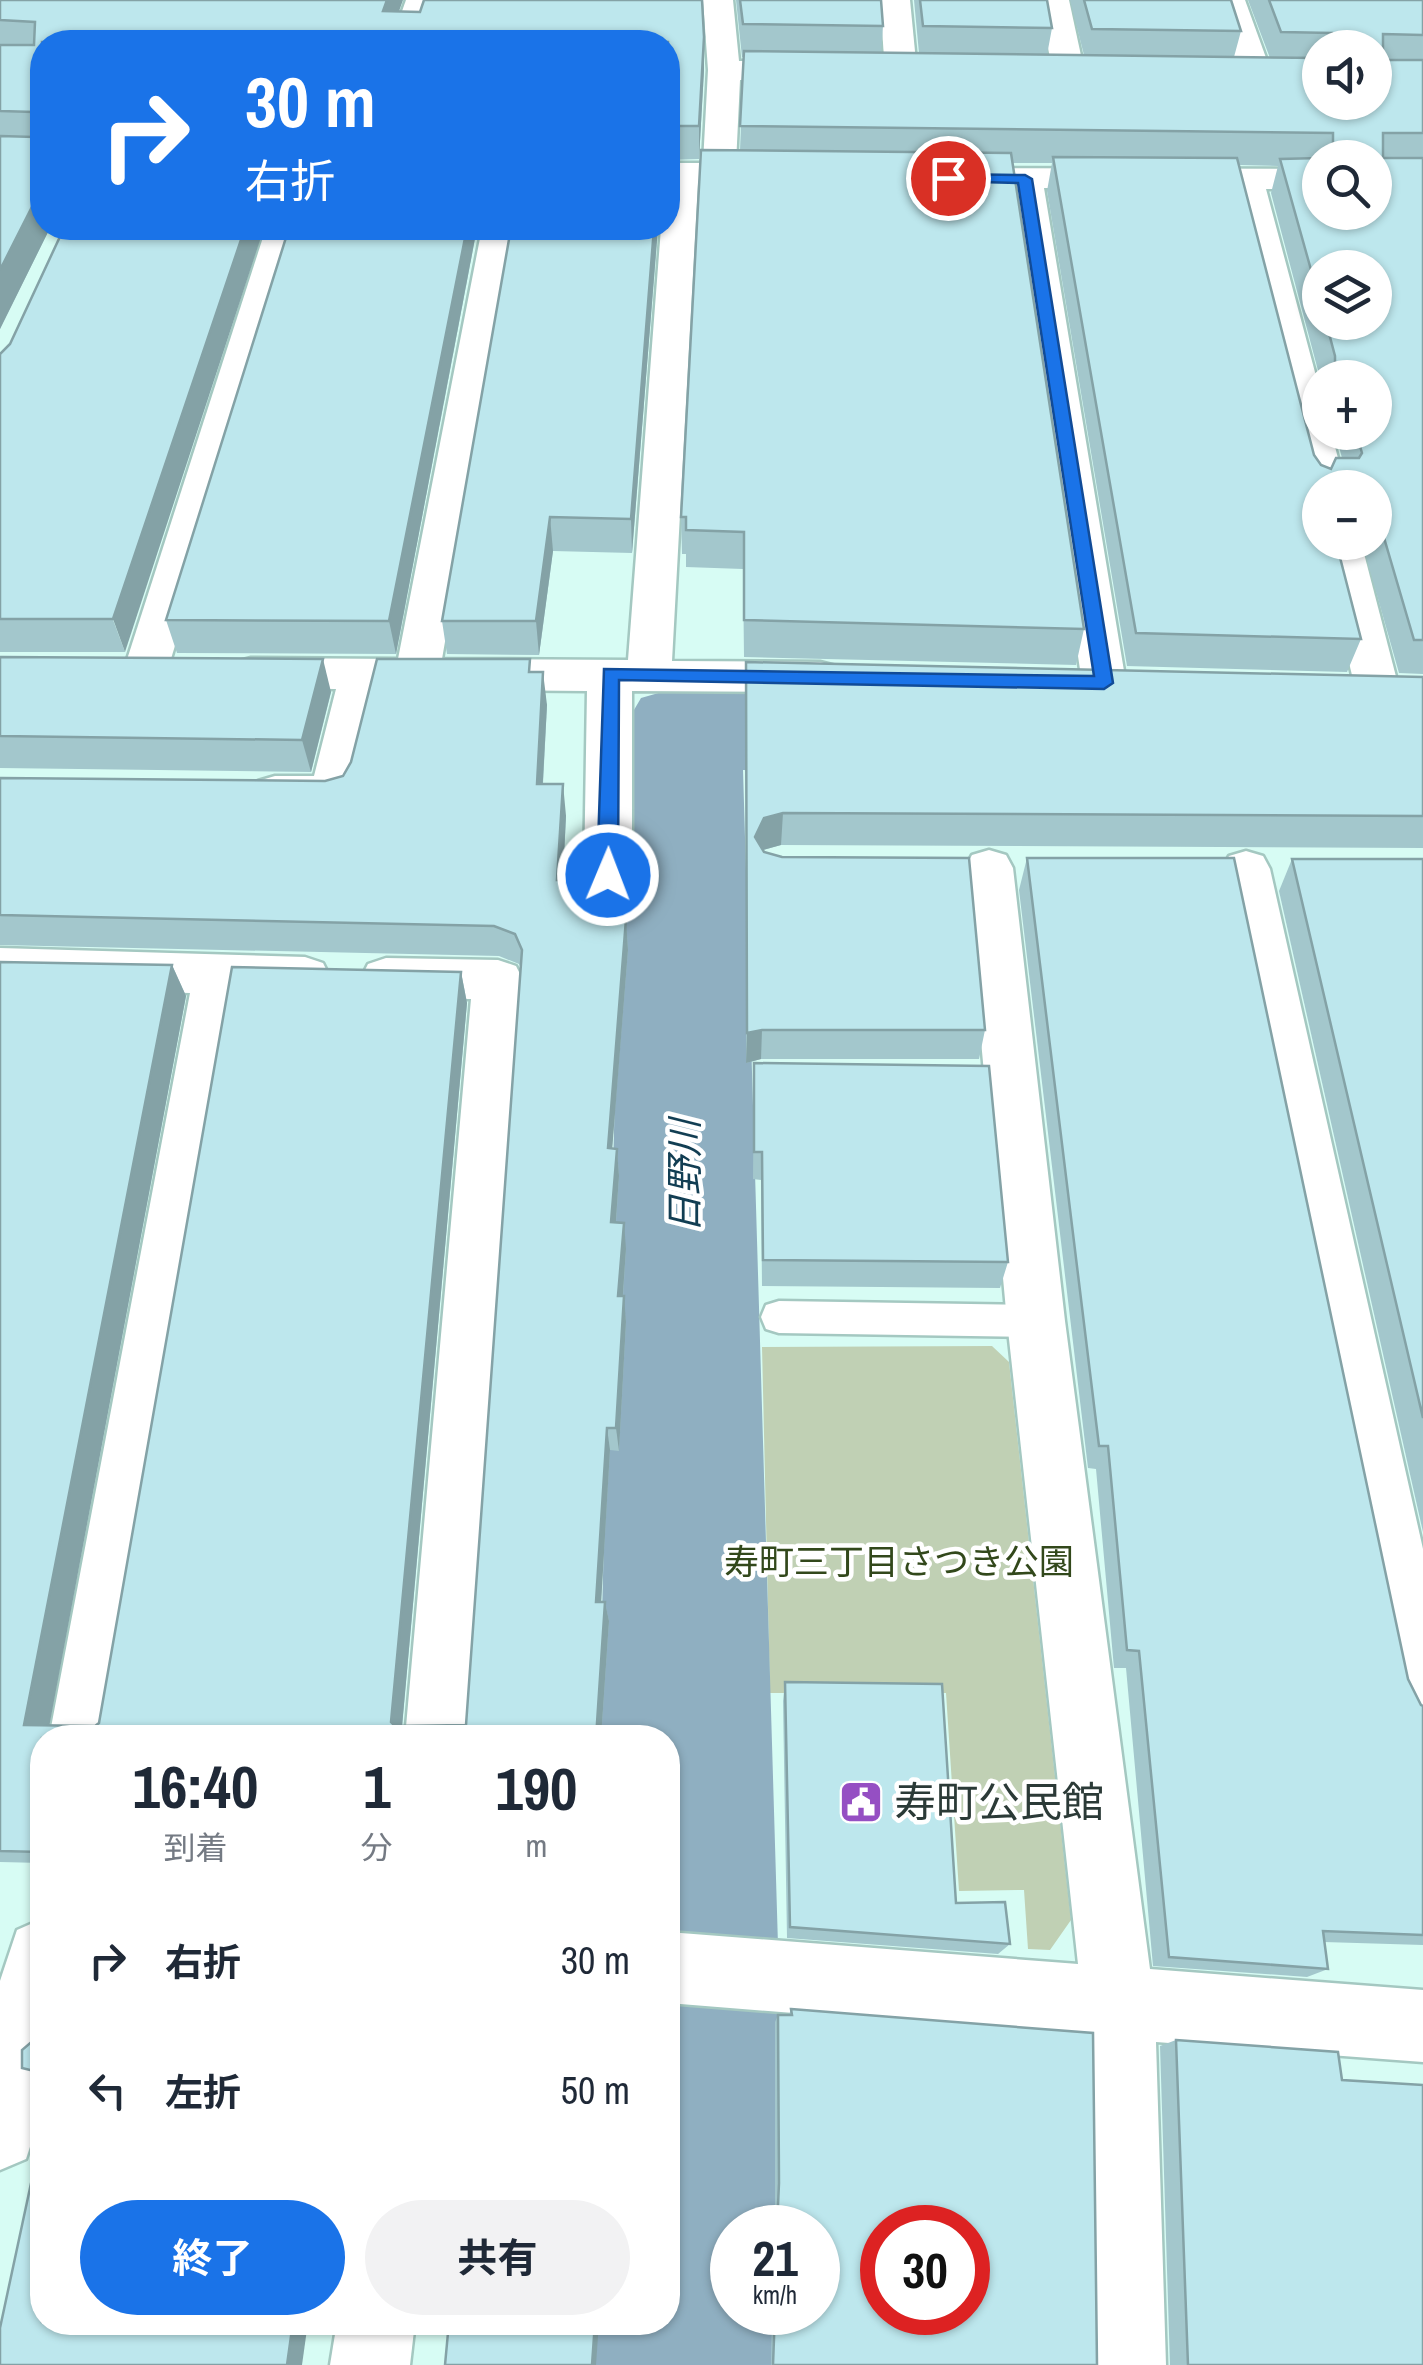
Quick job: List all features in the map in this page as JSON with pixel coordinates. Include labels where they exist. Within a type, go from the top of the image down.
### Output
[{"type":"street","points":[[411,30],[422,0]]},
{"type":"street","points":[[608,875],[690,174],[724,70],[718,0]]},
{"type":"street","points":[[896,0],[901,72]]},
{"type":"street","points":[[1054,0],[1069,74]]},
{"type":"street","points":[[1219,76],[1272,78],[1230,0]]},
{"type":"street","points":[[724,70],[938,72]]},
{"type":"street","points":[[1032,73],[1106,74]]},
{"type":"street","points":[[690,174],[795,176]]},
{"type":"street","points":[[910,177],[1302,179]]},
{"type":"street","points":[[1025,179],[1104,683]]},
{"type":"street","points":[[1246,179],[1321,470]]},
{"type":"street","points":[[281,240],[161,672],[867,678]]},
{"type":"street","points":[[418,672],[496,240]]},
{"type":"street","points":[[1342,560],[1359,691],[1423,693]]},
{"type":"street","points":[[236,792],[334,794],[362,673]]},
{"type":"street","points":[[990,868],[992,1077],[1036,1321],[1119,2005],[1126,2365]]},
{"type":"street","points":[[1246,869],[1423,1694]]},
{"type":"street","points":[[0,968],[498,980],[439,1725]]},
{"type":"street","points":[[84,1725],[219,975]]},
{"type":"street","points":[[0,1960],[30,1960]]},
{"type":"street","points":[[680,1969],[1423,2026]]},
{"type":"street","points":[[0,2133],[30,2009]]},
{"type":"street","points":[[370,2365],[374,2335]]},
{"type":"lane","points":[[779,1317],[1036,1321]]},
{"type":"green space","name":"寿町三丁目さつき公園","points":[[992,1346],[1009,1362],[1071,1920],[1050,1950],[1028,1949],[1024,1890],[959,1891],[946,1693],[770,1693],[762,1347]]},
{"type":"building","points":[[0,0],[387,0],[383,11],[420,12],[424,0],[702,0],[699,126],[680,126],[680,30],[35,30],[35,22],[0,20]]},
{"type":"building","points":[[740,0],[881,0],[883,26],[743,24]]},
{"type":"building","points":[[920,0],[1047,0],[1052,28],[923,26]]},
{"type":"building","points":[[1084,0],[1231,0],[1241,31],[1092,29]]},
{"type":"building","points":[[1269,0],[1423,0],[1423,35],[1392,34],[1392,30],[1281,32]]},
{"type":"building","points":[[0,45],[30,45],[30,112],[0,111]]},
{"type":"building","points":[[744,51],[1302,58],[1302,120],[1392,120],[1392,60],[1423,60],[1423,133],[1383,133],[1383,140],[1333,140],[1333,133],[740,126]]},
{"type":"building","points":[[0,136],[30,137],[30,211],[0,270]]},
{"type":"building","points":[[701,150],[1011,153],[1084,629],[744,620],[744,532],[686,530],[686,517],[681,517]]},
{"type":"building","points":[[1053,157],[1237,158],[1302,409],[1302,450],[1313,450],[1321,465],[1331,469],[1336,458],[1359,458],[1361,450],[1392,450],[1392,360],[1335,360],[1331,340],[1392,340],[1392,250],[1305,250],[1280,159],[1302,158],[1302,230],[1392,230],[1392,158],[1423,158],[1423,640],[1414,640],[1391,560],[1392,470],[1302,470],[1302,560],[1341,560],[1361,639],[1136,633]]},
{"type":"building","points":[[58,240],[241,240],[113,619],[0,619],[0,354],[10,344]]},
{"type":"building","points":[[285,240],[465,240],[389,621],[166,620]]},
{"type":"building","points":[[509,240],[653,240],[631,519],[550,517],[536,621],[442,621]]},
{"type":"building","points":[[0,657],[323,659],[302,740],[0,736]]},
{"type":"building","points":[[377,659],[530,659],[529,672],[543,672],[537,784],[563,784],[557,880],[608,881],[604,919],[626,919],[608,1148],[617,1149],[611,1222],[624,1223],[618,1296],[624,1296],[616,1428],[607,1428],[596,1602],[605,1602],[597,1725],[466,1725],[522,950],[515,934],[494,926],[0,915],[0,778],[325,781],[343,776],[351,762]]},
{"type":"building","points":[[746,662],[1423,677],[1423,816],[783,813],[764,818],[755,837],[764,852],[782,857],[969,858],[985,1030],[747,1033]]},
{"type":"building","points":[[1027,858],[1234,858],[1408,1679],[1423,1706],[1423,1935],[1323,1931],[1328,1969],[1169,1957],[1139,1651],[1127,1650],[1108,1446],[1099,1446]]},
{"type":"building","points":[[1292,859],[1423,859],[1423,1418]]},
{"type":"building","points":[[0,962],[172,965],[24,1725],[30,1725],[30,1852],[0,1851]]},
{"type":"building","points":[[232,967],[461,972],[391,1722],[394,1725],[96,1725]]},
{"type":"building","points":[[754,1063],[989,1066],[1008,1262],[763,1260],[762,1152],[754,1152]]},
{"type":"building","points":[[785,1682],[942,1684],[956,1903],[1005,1902],[1010,1944],[790,1927]]},
{"type":"building","points":[[791,2009],[1093,2033],[1097,2365],[773,2365],[774,2335],[840,2335],[840,2205],[778,2205],[778,2015],[792,2015]]},
{"type":"building","points":[[1176,2040],[1338,2052],[1342,2080],[1423,2085],[1423,2365],[1188,2365]]},
{"type":"building","points":[[30,2043],[30,2070],[22,2068],[22,2050]]},
{"type":"building","points":[[30,2188],[30,2335],[291,2335],[287,2365],[0,2365],[0,2328]]},
{"type":"building","points":[[448,2335],[594,2335],[592,2365],[445,2365]]},
{"type":"waterway","name":"日野川","points":[[680,2166],[686,2046],[683,727],[944,735]]},
{"type":"waterway","name":"日野川","points":[[670,2365],[672,2335]]},
{"type":"place","name":"寿町公民館","points":[[861,1802]]},
{"type":"route","points":[[608,875],[610,673],[1104,683],[1025,179],[948,178]]}]
